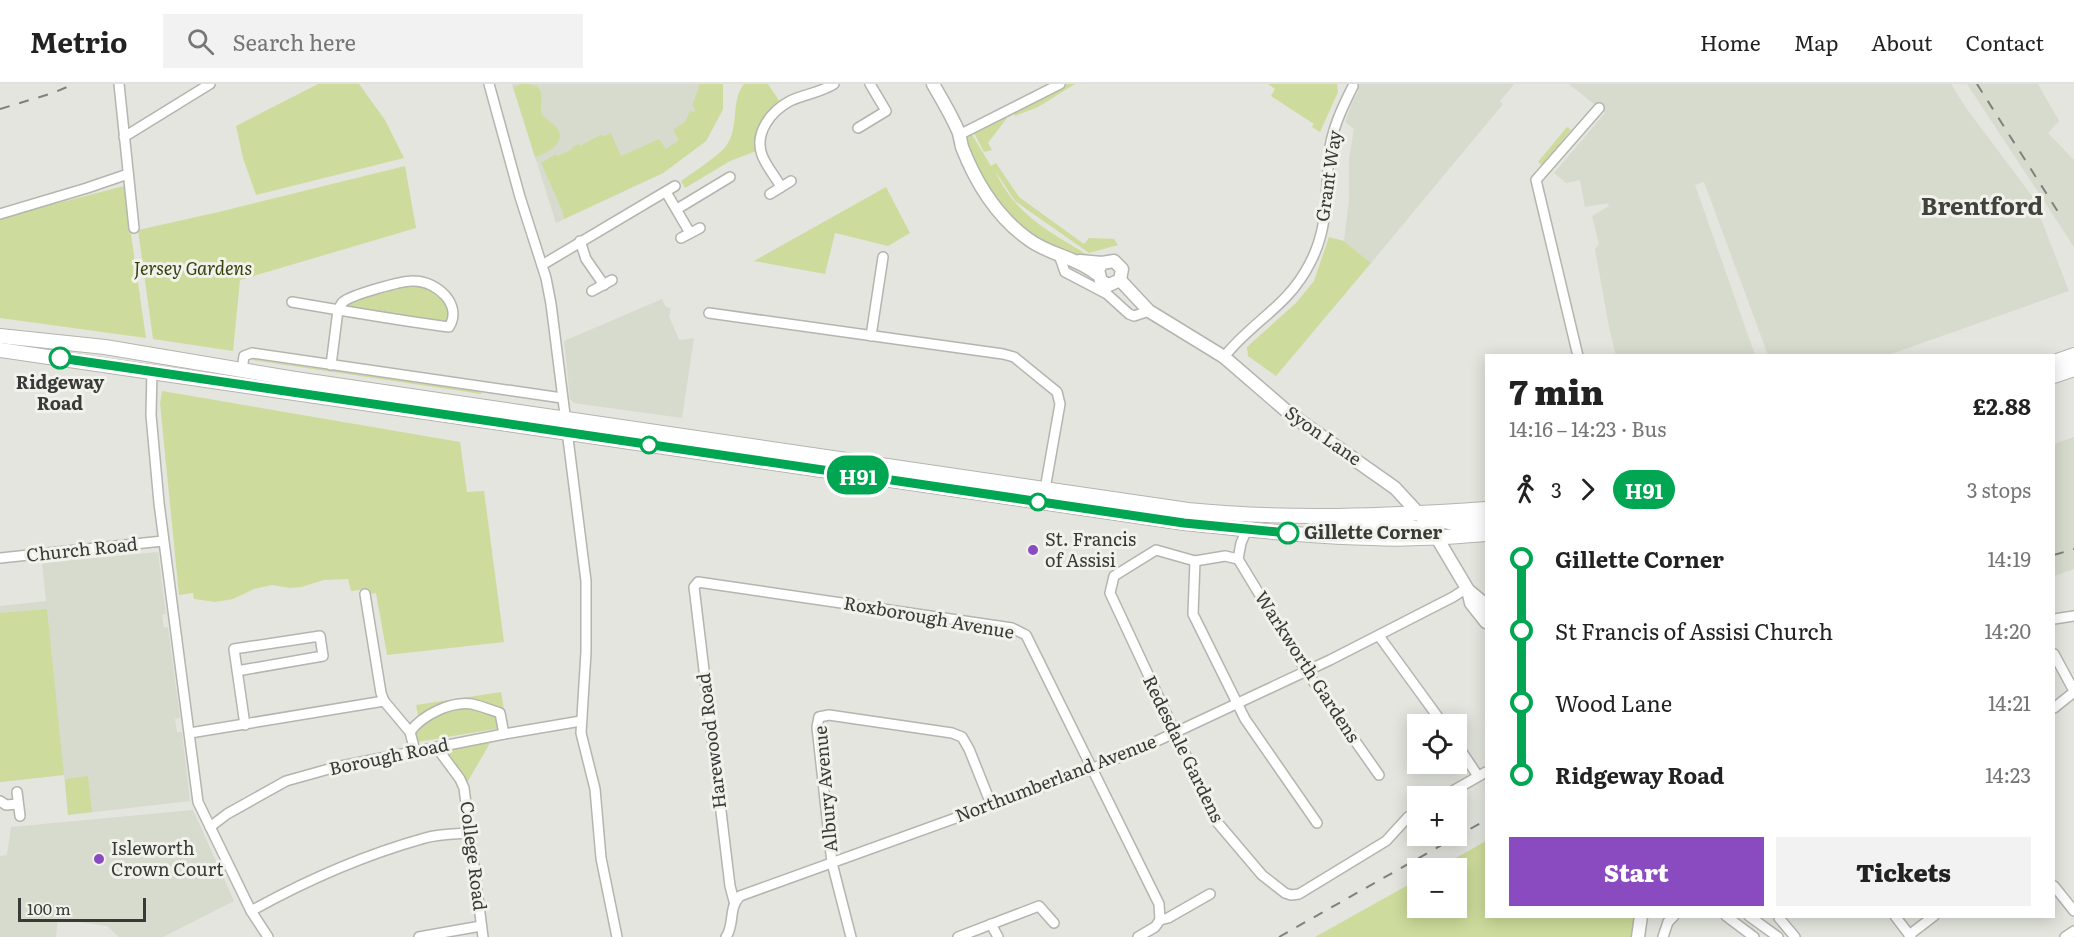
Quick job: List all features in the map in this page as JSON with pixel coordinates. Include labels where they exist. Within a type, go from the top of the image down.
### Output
[{"type":"highway","points":[[0,336],[99,346],[242,370],[1045,489],[1229,514],[1420,513],[1485,509]]},
{"type":"highway","points":[[0,350],[1161,519],[1247,529],[1373,538],[1485,534]]},
{"type":"highway","points":[[2055,362],[2074,355]]},
{"type":"highway","points":[[2055,376],[2074,369]]},
{"type":"highway","points":[[1420,513],[1442,521],[1465,524],[1485,522]]},
{"type":"highway","points":[[1316,515],[1357,525],[1413,526],[1438,537]]},
{"type":"main road","name":"Syon Lane","points":[[933,84],[959,135],[974,172],[998,213],[1030,241],[1059,255],[1100,268]]},
{"type":"main road","points":[[1110,260],[1118,263],[1122,269],[1120,280],[1113,285],[1105,284],[1100,268],[1110,260]]},
{"type":"main road","name":"Syon Lane","points":[[1120,280],[1149,311],[1224,357],[1290,414],[1388,483],[1420,513],[1438,537],[1468,589],[1471,603],[1485,621]]},
{"type":"main road","name":"Syon Lane","points":[[1468,589],[1485,604]]},
{"type":"main road","points":[[1638,937],[1641,918]]},
{"type":"street","points":[[119,84],[134,228]]},
{"type":"street","points":[[124,137],[210,84]]},
{"type":"street","points":[[489,84],[542,265],[551,304],[586,581],[586,652],[581,733],[595,789],[601,858],[617,937]]},
{"type":"street","points":[[780,187],[761,153],[761,133],[766,123],[773,114],[791,101],[827,89],[834,84]]},
{"type":"street","points":[[858,128],[886,111],[870,84]]},
{"type":"street","points":[[959,135],[1060,84]]},
{"type":"street","name":"Grant Way","points":[[1224,357],[1238,340],[1285,300],[1310,263],[1319,242],[1326,211],[1329,154],[1339,115],[1355,88]]},
{"type":"street","points":[[1578,354],[1536,180],[1599,108]]},
{"type":"street","points":[[0,214],[128,174]]},
{"type":"street","points":[[677,209],[730,177]]},
{"type":"street","points":[[770,194],[791,181]]},
{"type":"street","points":[[542,265],[675,186]]},
{"type":"street","points":[[666,192],[690,233]]},
{"type":"street","points":[[681,238],[700,228]]},
{"type":"street","points":[[580,241],[586,259],[608,283],[592,291]]},
{"type":"street","name":"Syon Lane","points":[[1059,255],[1065,272],[1107,294],[1129,314],[1134,316],[1149,311]]},
{"type":"street","points":[[871,336],[883,257]]},
{"type":"street","points":[[292,302],[338,310],[448,327],[453,320],[454,312],[450,302],[440,290],[429,283],[413,280],[358,294],[342,303],[338,310],[331,364]]},
{"type":"street","points":[[709,313],[1014,357],[1057,392],[1060,404],[1045,489]]},
{"type":"street","points":[[242,370],[244,356],[252,352],[562,398]]},
{"type":"street","points":[[152,371],[151,416],[163,541],[198,802],[250,911],[268,937]]},
{"type":"street","points":[[1238,559],[1247,529]]},
{"type":"street","name":"Church Road","points":[[0,558],[163,541]]},
{"type":"street","name":"Redesdale Gardens","points":[[1238,559],[1225,556],[1195,561],[1156,550],[1114,576],[1110,593],[1217,822],[1262,875],[1291,895],[1299,894],[1386,841],[1407,818]]},
{"type":"street","name":"Warkworth Gardens","points":[[1238,559],[1306,671],[1380,775]]},
{"type":"street","points":[[1195,561],[1193,614],[1245,719],[1317,822]]},
{"type":"street","name":"Roxborough Avenue","points":[[698,582],[1012,628],[1026,635],[1159,904],[1160,920]]},
{"type":"street","name":"Harewood Road","points":[[698,582],[694,587],[728,875],[734,901]]},
{"type":"street","name":"Northumberland Avenue","points":[[734,901],[748,892],[1091,769],[1306,671],[1468,589]]},
{"type":"street","points":[[365,594],[381,693],[384,701],[410,732],[415,751]]},
{"type":"street","points":[[2055,619],[2074,616]]},
{"type":"street","points":[[237,671],[323,656],[320,636],[234,649],[237,671],[245,725]]},
{"type":"street","points":[[1379,636],[1436,714]]},
{"type":"street","points":[[2055,656],[2074,692],[2055,707]]},
{"type":"street","points":[[190,733],[384,701]]},
{"type":"street","points":[[410,732],[417,722],[443,708],[471,704],[500,713],[504,734]]},
{"type":"street","name":"Albury Avenue","points":[[832,863],[817,727],[819,717],[829,715],[952,733],[963,737],[991,804]]},
{"type":"street","name":"Borough Road","points":[[210,827],[226,814],[286,781],[336,767],[582,721]]},
{"type":"street","name":"College Road","points":[[437,747],[464,788],[483,937]]},
{"type":"street","points":[[1461,786],[1482,774],[1467,756]]},
{"type":"street","points":[[17,792],[20,816]]},
{"type":"street","points":[[0,801],[6,805],[18,804]]},
{"type":"street","points":[[250,911],[297,885],[379,854],[427,837],[470,833]]},
{"type":"street","points":[[832,863],[851,937]]},
{"type":"street","points":[[2055,887],[2074,910]]},
{"type":"street","points":[[1138,937],[1155,927],[1160,920],[1168,918],[1210,894]]},
{"type":"street","points":[[730,936],[734,901]]},
{"type":"street","points":[[958,937],[1039,906],[1054,923]]},
{"type":"street","points":[[1663,937],[1668,922],[1672,918]]},
{"type":"street","points":[[1729,918],[1754,937]]},
{"type":"street","points":[[1752,918],[1778,937]]},
{"type":"street","points":[[1778,918],[1795,937]]},
{"type":"street","points":[[1896,918],[1910,936],[1932,918]]},
{"type":"street","points":[[991,924],[998,937]]},
{"type":"street","points":[[419,937],[482,926]]},
{"type":"street","points":[[2065,937],[2074,931]]},
{"type":"shaded area","points":[[512,84],[723,84],[723,109],[706,141],[663,173],[556,223]]},
{"type":"shaded area","points":[[1350,84],[1514,84],[1500,101],[1503,104],[1371,263],[1344,241],[1349,200],[1349,158],[1354,129],[1345,122],[1359,91]]},
{"type":"shaded area","points":[[1569,84],[1951,84],[1966,108],[2032,196],[2069,291],[1891,354],[1768,354],[1704,182],[1695,185],[1755,354],[1616,354],[1595,249],[1599,244],[1592,216],[1609,206],[1608,203],[1585,207],[1580,180],[1566,183],[1554,173],[1605,113]]},
{"type":"shaded area","points":[[1967,84],[2038,84],[2059,121],[2048,133],[2074,160],[2074,247]]},
{"type":"shaded area","points":[[662,299],[665,306],[671,309],[669,316],[679,340],[694,338],[682,418],[574,403],[570,399],[564,341]]},
{"type":"shaded area","points":[[2074,437],[2074,569],[2055,576],[2055,444]]},
{"type":"shaded area","points":[[158,552],[166,614],[162,615],[164,628],[168,627],[180,718],[175,719],[177,732],[182,732],[190,801],[68,815],[64,775],[0,782],[0,606],[46,601],[42,563]]},
{"type":"shaded area","points":[[193,810],[234,901],[163,937],[119,937],[107,926],[58,919],[56,937],[0,937],[0,856],[7,855],[11,827]]},
{"type":"green space","points":[[318,84],[359,84],[385,120],[404,158],[256,195],[243,158],[236,126]]},
{"type":"green space","points":[[523,84],[538,87],[542,95],[542,114],[553,124],[560,135],[552,149],[535,157],[513,87]]},
{"type":"green space","points":[[700,84],[723,84],[723,109],[706,141],[663,173],[564,219],[541,163],[602,134],[603,137],[611,133],[621,156],[659,139],[666,149],[679,140],[673,130],[685,122],[690,111],[694,112],[695,108],[692,106]]},
{"type":"green space","points":[[744,84],[768,84],[780,102],[759,150],[730,161],[685,188],[681,181],[718,154],[730,139],[737,98]]},
{"type":"green space","points":[[1067,84],[1075,84],[1038,107],[1015,116],[1013,112],[1047,97]]},
{"type":"green space","points":[[1268,84],[1337,84],[1338,92],[1320,132],[1312,127],[1314,124],[1271,96],[1275,89]]},
{"type":"green space","points":[[1006,115],[1007,118],[988,143],[992,150],[984,152],[974,133]]},
{"type":"green space","points":[[1567,127],[1571,130],[1542,165],[1538,162]]},
{"type":"green space","points":[[971,133],[991,166],[996,163],[1019,197],[1084,244],[1089,238],[1114,239],[1118,245],[1089,253],[1015,201],[995,171],[1013,200],[1024,212],[1091,257],[1067,254],[1037,241],[999,209],[975,165],[967,139]]},
{"type":"green space","name":"Jersey Gardens","points":[[405,166],[416,228],[240,280],[233,351],[153,339],[138,230]]},
{"type":"green space","name":"Jersey Gardens","points":[[124,186],[146,338],[0,318],[0,218]]},
{"type":"green space","points":[[886,187],[910,233],[888,246],[835,233],[825,274],[754,261]]},
{"type":"green space","points":[[1329,237],[1344,241],[1371,263],[1276,376],[1248,356],[1247,347],[1296,303],[1314,281]]},
{"type":"green space","points":[[413,285],[427,288],[438,295],[446,306],[449,320],[443,323],[347,308],[349,303],[354,301]]},
{"type":"green space","points":[[252,360],[481,392],[481,394]]},
{"type":"green space","points":[[162,391],[460,442],[467,492],[484,491],[504,642],[387,655],[376,593],[369,594],[368,589],[351,591],[348,579],[324,580],[290,588],[272,585],[254,589],[233,599],[215,602],[194,599],[193,593],[179,595],[160,403]]},
{"type":"green space","points":[[47,609],[64,775],[0,782],[0,613]]},
{"type":"green space","points":[[501,692],[507,727],[417,742],[415,732],[420,725],[416,705]]},
{"type":"green space","points":[[494,736],[464,788],[437,748]]},
{"type":"green space","points":[[88,776],[92,812],[68,815],[65,779]]},
{"type":"green space","points":[[1485,842],[1485,918],[1635,918],[1631,937],[1315,937],[1407,886],[1407,918],[1467,918],[1467,858],[1456,858]]},
{"type":"railway","points":[[0,109],[53,93],[74,84]]},
{"type":"railway","points":[[1977,84],[2060,215]]},
{"type":"railway","points":[[2055,555],[2074,549]]},
{"type":"railway","points":[[1279,937],[1485,821]]},
{"type":"bus line","name":"H91","points":[[60,358],[1184,523],[1288,533]]},
{"type":"place","name":"Ridgeway Road","points":[[60,358]]},
{"type":"place","name":"Gillette Corner","points":[[1288,533]]},
{"type":"place","name":"St. Francis of Assisi","points":[[1033,550]]},
{"type":"place","name":"Isleworth Crown Court","points":[[99,859]]},
{"type":"district","name":"Brentford","points":[[1982,207]]}]
